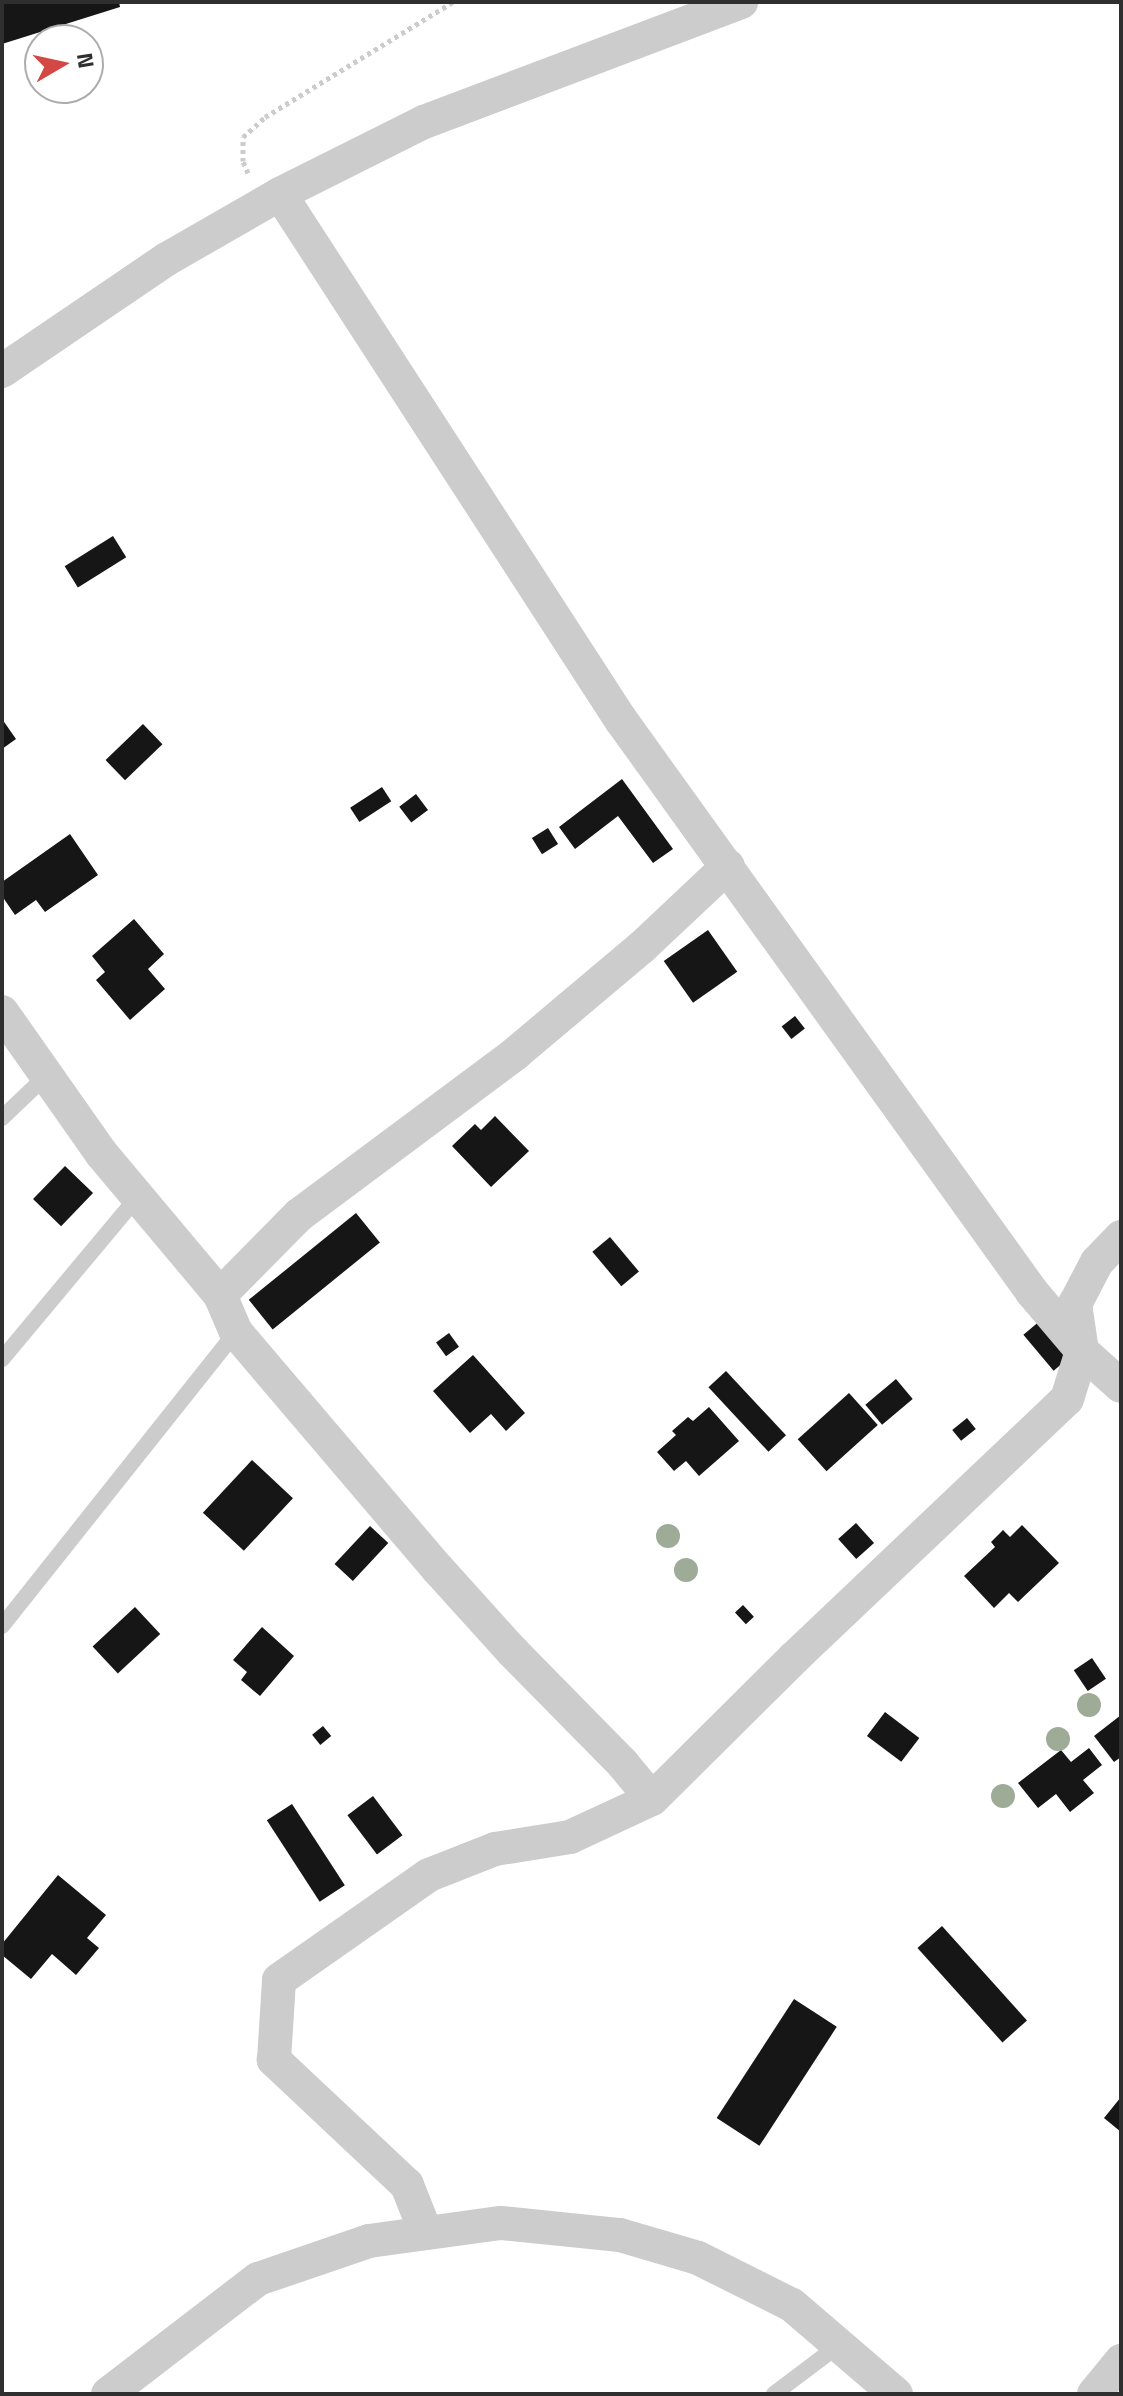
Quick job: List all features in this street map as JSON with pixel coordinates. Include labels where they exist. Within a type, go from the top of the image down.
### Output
[{"type":"street","points":[[2,371],[167,259],[272,198],[424,122],[741,2]]},
{"type":"street","points":[[272,198],[621,720],[1032,1292],[1082,1351],[1121,1386]]},
{"type":"street","points":[[220,1295],[299,1215],[516,1053],[642,947],[728,866]]},
{"type":"street","points":[[2,1012],[136,1199],[220,1295],[236,1332],[448,1580],[512,1651],[623,1764],[652,1799]]},
{"type":"street","points":[[426,2233],[407,2185],[274,2060],[279,1980],[429,1875],[495,1849],[570,1837],[652,1799],[794,1658],[1067,1399],[1082,1351],[1075,1304],[1097,1262],[1121,1237]]},
{"type":"street","points":[[108,2394],[258,2279],[369,2241],[501,2223],[620,2235],[698,2258],[792,2305],[896,2394]]},
{"type":"street","points":[[1094,2394],[1121,2361]]},
{"type":"lane","points":[[2,1118],[47,1075]]},
{"type":"lane","points":[[2,1359],[136,1199]]},
{"type":"lane","points":[[2,1626],[236,1332]]},
{"type":"lane","points":[[774,2394],[839,2345]]},
{"type":"path","points":[[272,198],[243,161],[243,137],[265,117],[453,2]]},
{"type":"building","points":[[2,2],[119,2],[120,7],[66,24],[24,24],[24,37],[2,44]]},
{"type":"building","points":[[113,536],[126,557],[78,587],[65,566]]},
{"type":"building","points":[[2,719],[16,739],[2,749]]},
{"type":"building","points":[[143,724],[162,744],[125,780],[106,760]]},
{"type":"building","points":[[622,779],[673,849],[653,863],[618,816],[575,849],[559,827]]},
{"type":"building","points":[[382,787],[391,801],[359,822],[350,808]]},
{"type":"building","points":[[416,794],[428,810],[411,823],[399,807]]},
{"type":"building","points":[[548,828],[558,844],[542,854],[532,838]]},
{"type":"building","points":[[70,834],[98,875],[45,912],[36,900],[15,915],[2,896],[2,882]]},
{"type":"building","points":[[134,919],[164,954],[148,969],[165,989],[130,1020],[96,980],[105,972],[92,956]]},
{"type":"building","points":[[708,930],[737,972],[693,1003],[664,961]]},
{"type":"building","points":[[795,1016],[805,1029],[791,1039],[782,1026]]},
{"type":"building","points":[[495,1116],[529,1151],[491,1187],[452,1146],[475,1124],[481,1130]]},
{"type":"building","points":[[65,1166],[93,1193],[61,1226],[33,1199]]},
{"type":"building","points":[[356,1213],[380,1243],[273,1329],[249,1300]]},
{"type":"building","points":[[610,1237],[639,1271],[621,1286],[592,1252]]},
{"type":"building","points":[[1041,1320],[1071,1356],[1054,1371],[1023,1335]]},
{"type":"building","points":[[449,1333],[459,1347],[446,1356],[436,1342]]},
{"type":"building","points":[[473,1355],[525,1413],[506,1431],[491,1414],[470,1433],[433,1391]]},
{"type":"building","points":[[726,1371],[786,1435],[768,1452],[708,1387]]},
{"type":"building","points":[[896,1379],[913,1399],[882,1425],[865,1405]]},
{"type":"building","points":[[849,1393],[878,1425],[826,1471],[798,1439]]},
{"type":"building","points":[[709,1407],[739,1441],[699,1476],[686,1461],[674,1471],[657,1452],[676,1435],[672,1431],[688,1417],[693,1421]]},
{"type":"building","points":[[967,1418],[976,1429],[961,1441],[952,1430]]},
{"type":"building","points":[[252,1460],[293,1498],[244,1551],[203,1513]]},
{"type":"building","points":[[856,1523],[874,1543],[856,1559],[838,1539]]},
{"type":"building","points":[[1022,1525],[1059,1563],[1018,1602],[1009,1593],[994,1608],[964,1576],[995,1547],[991,1542],[1003,1530],[1010,1537]]},
{"type":"building","points":[[370,1526],[388,1543],[353,1581],[335,1564]]},
{"type":"building","points":[[743,1605],[754,1617],[746,1624],[735,1613]]},
{"type":"building","points":[[135,1607],[160,1634],[118,1674],[93,1647]]},
{"type":"building","points":[[262,1627],[294,1656],[260,1696],[241,1680],[247,1672],[233,1660]]},
{"type":"building","points":[[1092,1658],[1106,1679],[1088,1691],[1074,1670]]},
{"type":"building","points":[[885,1712],[919,1738],[901,1762],[867,1736]]},
{"type":"building","points":[[1121,1715],[1121,1757],[1114,1762],[1094,1736]]},
{"type":"building","points":[[323,1726],[331,1736],[320,1745],[312,1735]]},
{"type":"building","points":[[1089,1748],[1102,1765],[1083,1780],[1094,1793],[1070,1812],[1056,1794],[1038,1808],[1018,1783],[1061,1750],[1071,1762]]},
{"type":"building","points":[[373,1796],[402,1835],[377,1854],[347,1815]]},
{"type":"building","points":[[292,1804],[345,1885],[320,1902],[267,1820]]},
{"type":"building","points":[[58,1875],[106,1915],[87,1938],[99,1948],[76,1975],[52,1954],[31,1979],[2,1955],[2,1944]]},
{"type":"building","points":[[942,1926],[1027,2020],[1002,2042],[917,1948]]},
{"type":"building","points":[[794,1999],[837,2027],[759,2146],[717,2118]]},
{"type":"building","points":[[1121,2097],[1121,2132],[1104,2118]]}]
